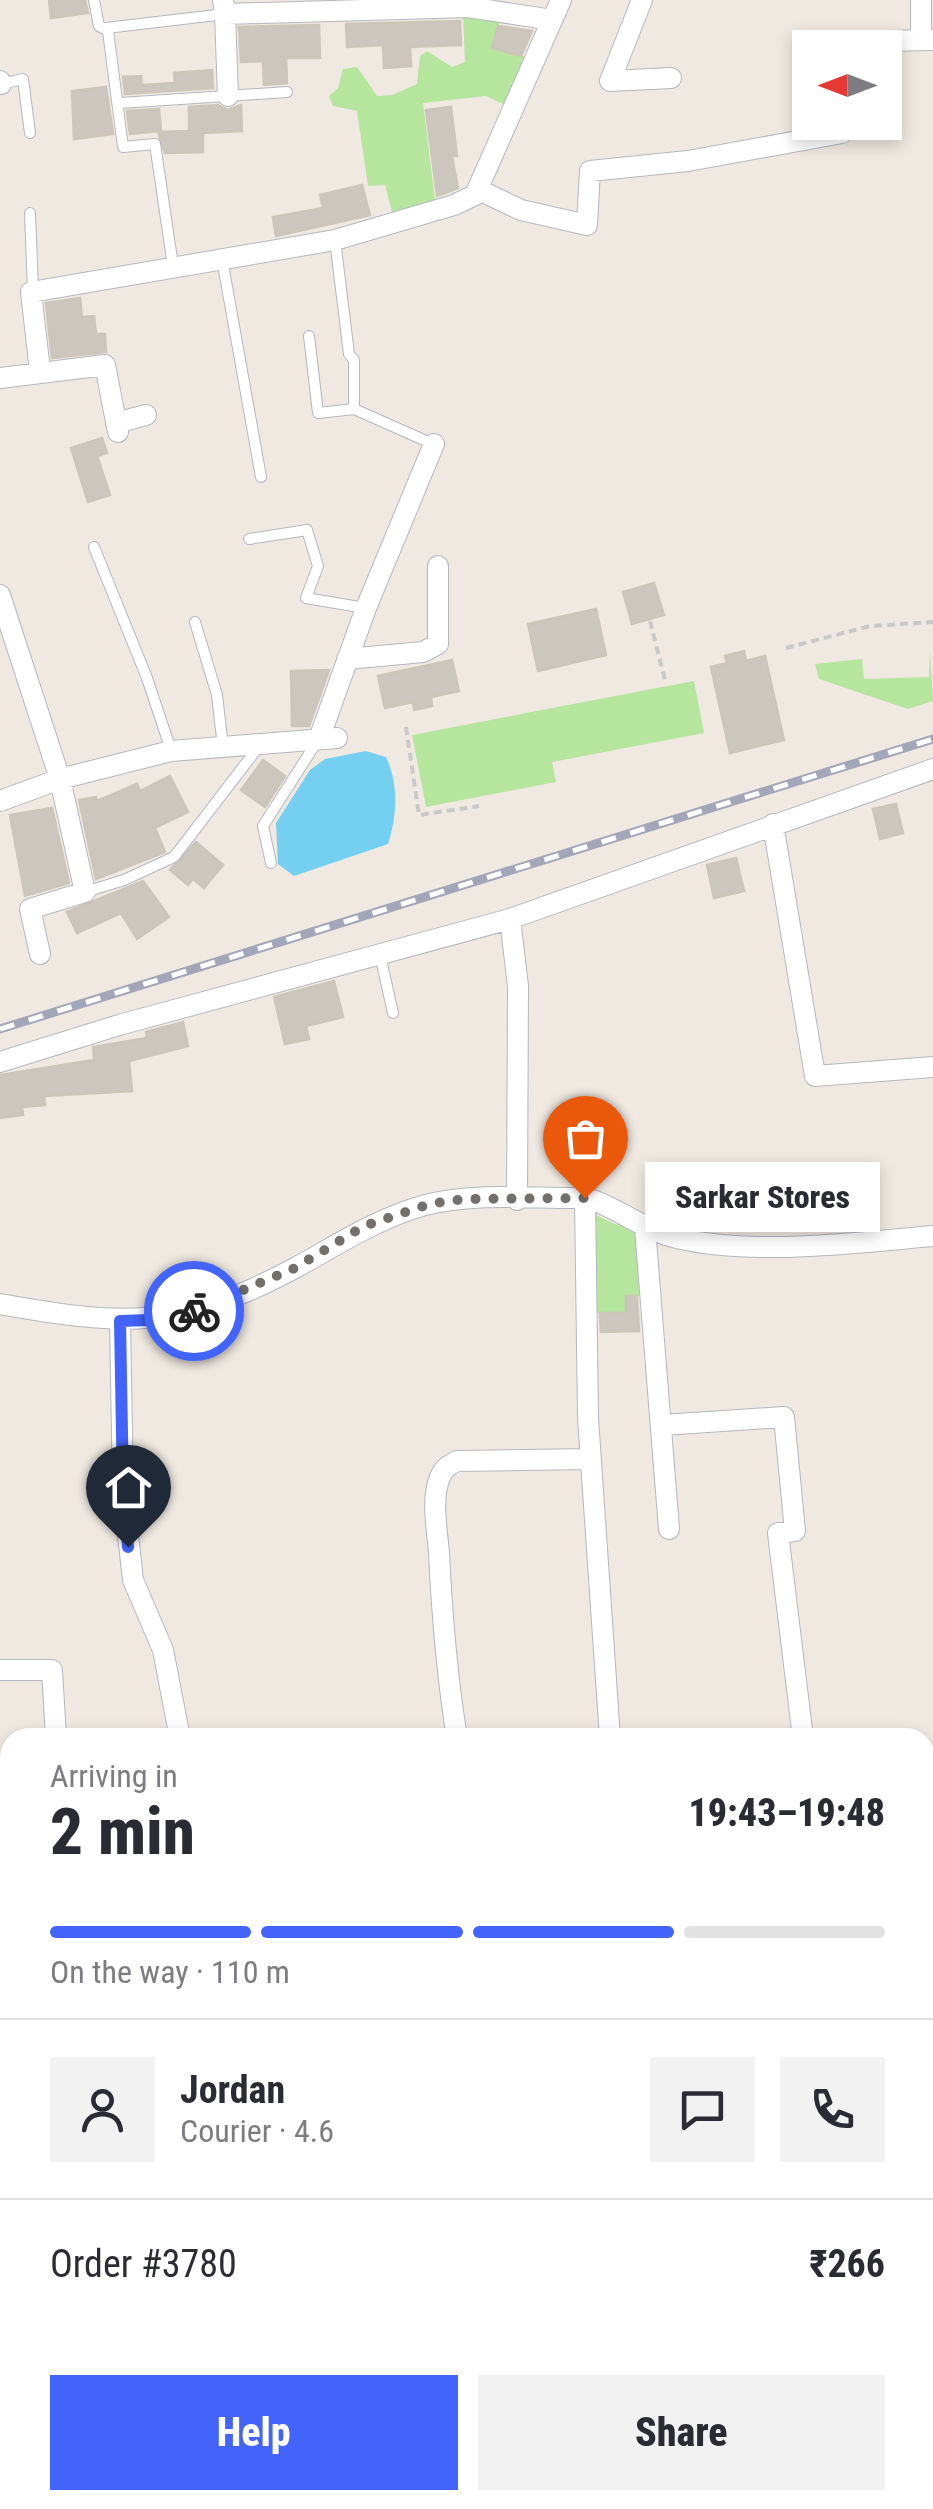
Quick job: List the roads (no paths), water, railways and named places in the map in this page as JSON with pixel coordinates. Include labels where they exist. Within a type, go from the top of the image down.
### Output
[{"type":"street","points":[[642,0],[610,80],[671,78]]},
{"type":"street","points":[[902,41],[927,40],[921,0]]},
{"type":"street","points":[[40,371],[34,292],[335,240],[465,202],[479,190],[556,10],[354,4],[224,7],[228,96]]},
{"type":"street","points":[[479,190],[521,210],[587,225],[590,171],[688,161],[804,140]]},
{"type":"street","points":[[0,378],[105,365],[117,428],[146,415]]},
{"type":"street","points":[[0,800],[60,778],[171,752],[328,739],[347,659],[434,444]]},
{"type":"street","points":[[347,659],[423,652],[438,644],[438,566]]},
{"type":"street","points":[[0,595],[60,778],[85,892],[30,909],[40,954]]},
{"type":"street","points":[[0,1062],[118,1025],[510,919],[933,769]]},
{"type":"street","points":[[773,824],[815,1076],[933,1067]]},
{"type":"street","points":[[510,919],[518,986],[518,1200]]},
{"type":"street","points":[[585,1198],[590,1459],[609,1728]]},
{"type":"street","points":[[0,1304],[120,1321],[150,1320],[220,1301],[295,1268],[364,1226],[399,1213],[464,1199],[585,1198],[599,1201],[645,1228],[680,1239],[743,1244],[933,1236]]},
{"type":"street","points":[[645,1228],[669,1529]]},
{"type":"street","points":[[120,1321],[123,1490],[133,1580],[163,1650],[178,1728]]},
{"type":"street","points":[[662,1425],[784,1417],[795,1531],[778,1532],[802,1728]]},
{"type":"street","points":[[457,1728],[443,1628],[436,1500],[439,1478],[446,1467],[456,1462],[590,1459]]},
{"type":"street","points":[[0,1670],[52,1670],[55,1728]]},
{"type":"lane","points":[[94,0],[99,26],[106,28],[224,7]]},
{"type":"lane","points":[[106,28],[124,147],[154,144],[173,266]]},
{"type":"lane","points":[[0,83],[23,79],[30,133]]},
{"type":"lane","points":[[120,104],[288,92]]},
{"type":"lane","points":[[30,213],[34,292]]},
{"type":"lane","points":[[335,240],[350,354],[354,360],[354,409]]},
{"type":"lane","points":[[222,258],[261,477]]},
{"type":"lane","points":[[308,336],[318,414],[354,409],[434,444]]},
{"type":"lane","points":[[249,539],[307,530],[318,566],[306,598],[366,608]]},
{"type":"lane","points":[[94,547],[147,678],[171,752]]},
{"type":"lane","points":[[196,622],[213,678],[223,747]]},
{"type":"lane","points":[[271,863],[263,826],[328,739]]},
{"type":"lane","points":[[85,892],[124,880],[174,857],[261,744]]},
{"type":"lane","points":[[380,954],[393,1013]]},
{"type":"water","points":[[366,751],[386,757],[393,778],[395,812],[388,844],[294,876],[278,864],[276,823],[310,770],[325,759]]},
{"type":"railway","points":[[0,1029],[933,739]]},
{"type":"place","name":"Sarkar Stores","points":[[585,1198]]}]
